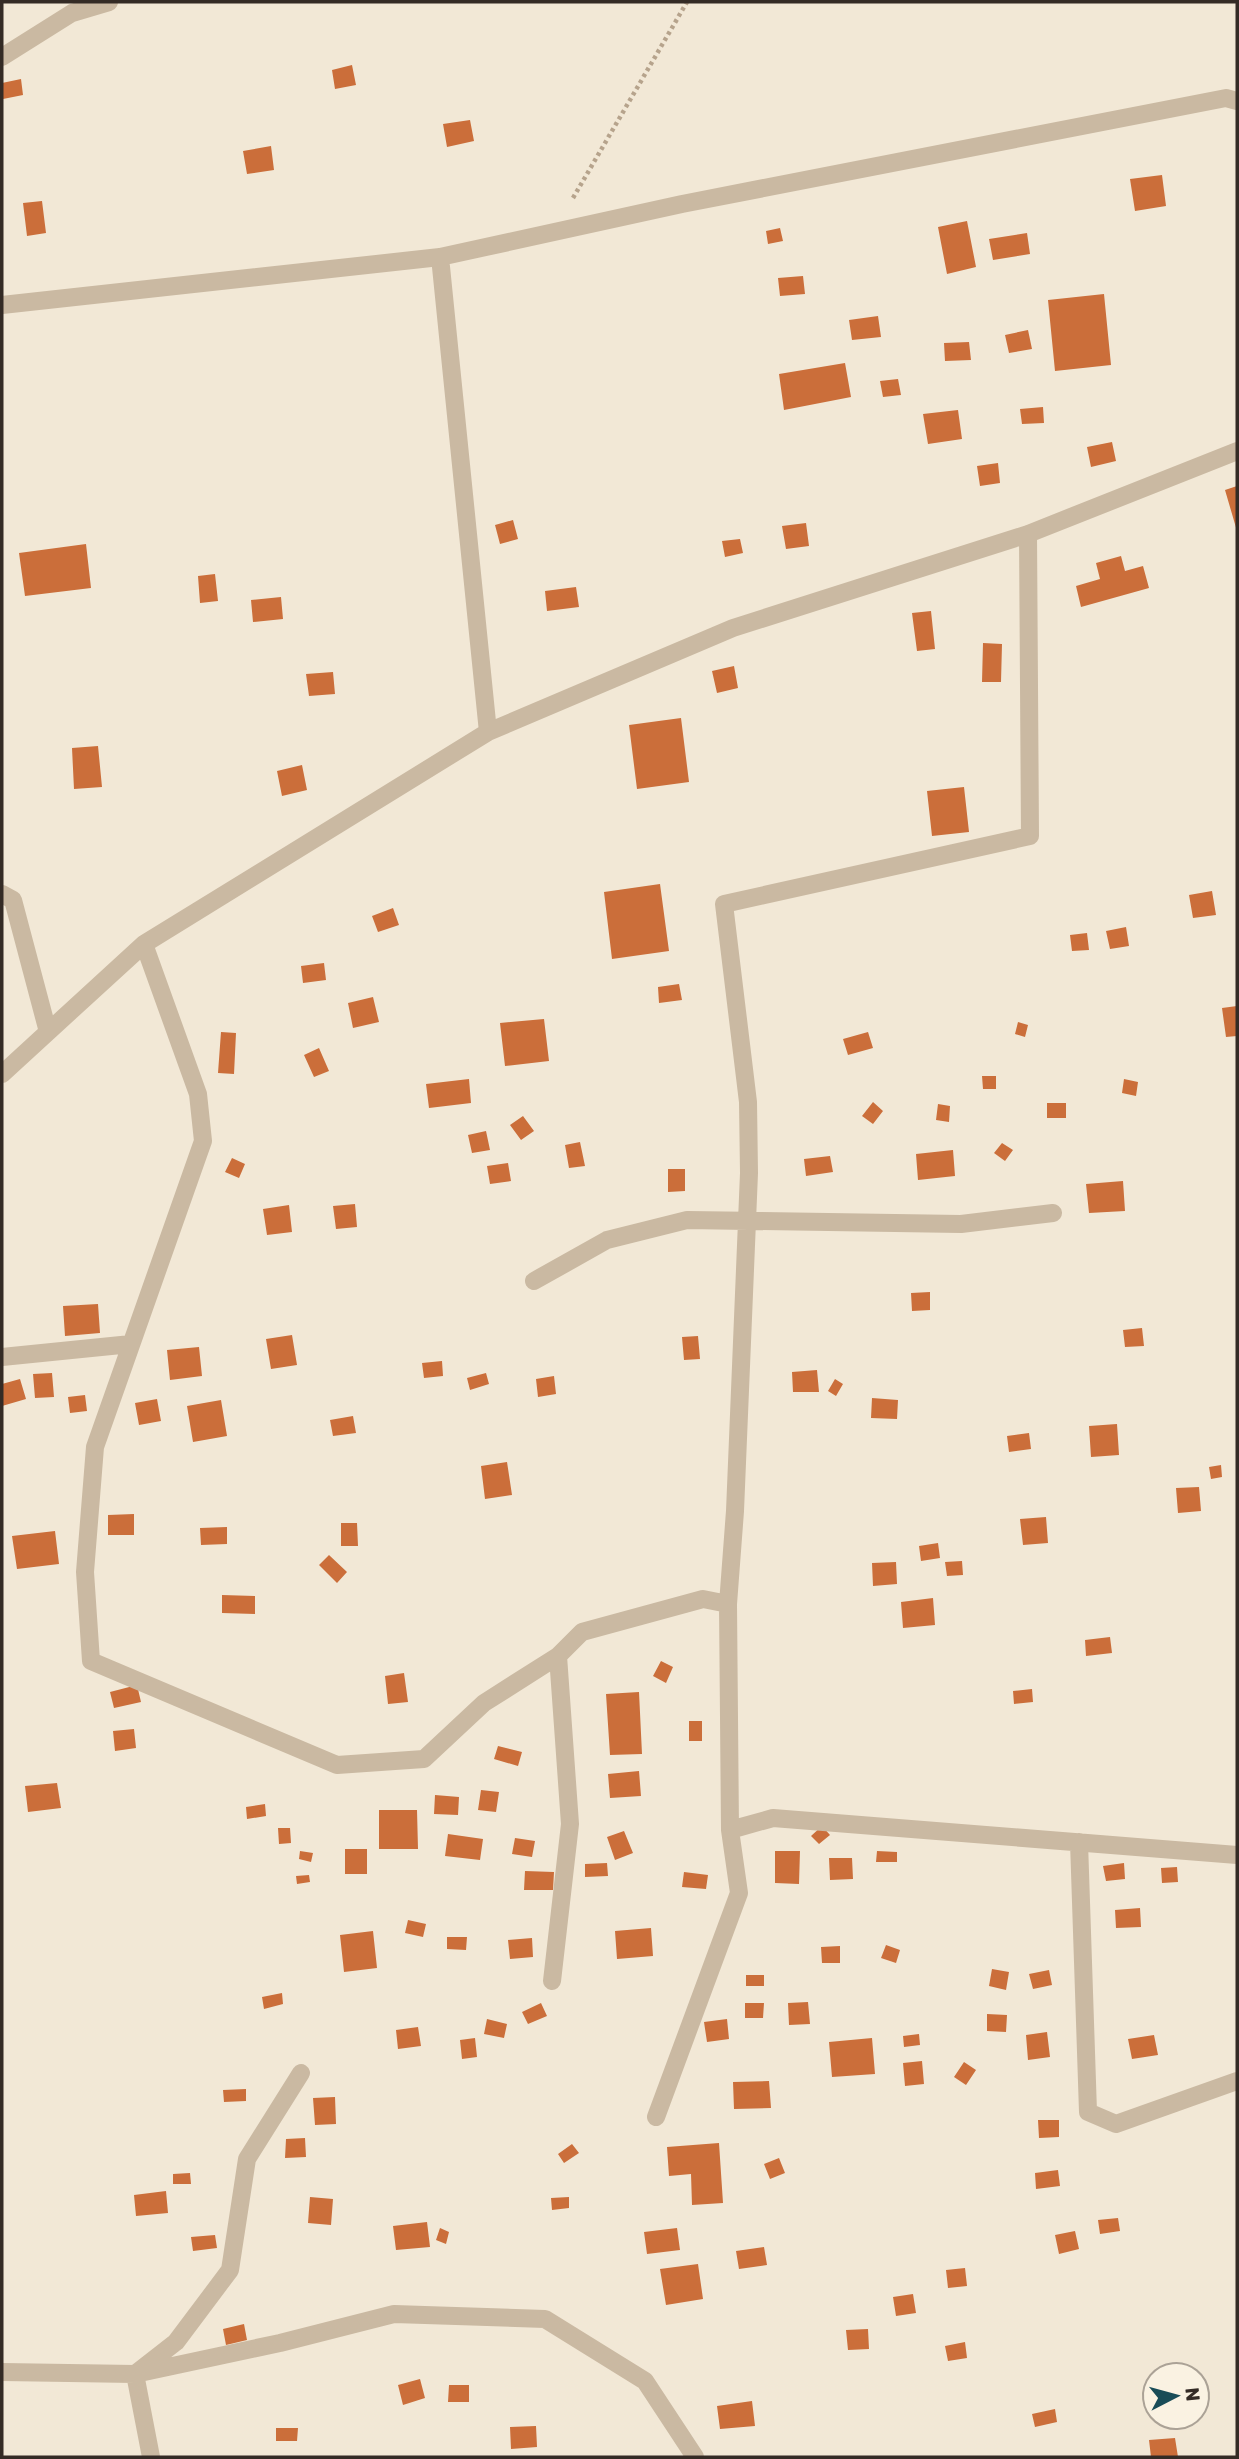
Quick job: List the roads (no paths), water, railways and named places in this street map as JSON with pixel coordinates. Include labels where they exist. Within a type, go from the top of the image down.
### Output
[{"type":"street","points":[[2,57],[72,13],[109,2]]},
{"type":"street","points":[[2,305],[440,257],[681,204],[1212,100],[1226,98],[1237,101]]},
{"type":"street","points":[[440,257],[488,732]]},
{"type":"street","points":[[2,1074],[144,944],[488,732],[733,628],[1028,534],[1237,452]]},
{"type":"street","points":[[656,2117],[739,1893],[730,1829],[728,1604],[733,1549],[747,1221],[748,1102],[724,904],[1030,836],[1028,534]]},
{"type":"street","points":[[2,894],[13,900],[48,1032]]},
{"type":"street","points":[[144,944],[198,1094],[203,1140],[95,1447],[85,1572],[91,1661],[337,1765],[424,1759],[484,1703],[558,1656],[582,1632],[703,1600],[728,1604]]},
{"type":"street","points":[[534,1281],[607,1240],[687,1220],[961,1224],[1053,1213]]},
{"type":"street","points":[[2,1357],[131,1344]]},
{"type":"street","points":[[552,1981],[570,1824],[558,1656]]},
{"type":"street","points":[[730,1829],[773,1818],[1237,1855]]},
{"type":"street","points":[[1079,1842],[1088,2112],[1116,2124],[1237,2081]]},
{"type":"street","points":[[135,2374],[176,2342],[230,2270],[247,2160],[301,2073]]},
{"type":"street","points":[[2,2372],[135,2374],[280,2343],[394,2314],[545,2319],[645,2381],[695,2457]]},
{"type":"street","points":[[135,2374],[151,2457]]}]
